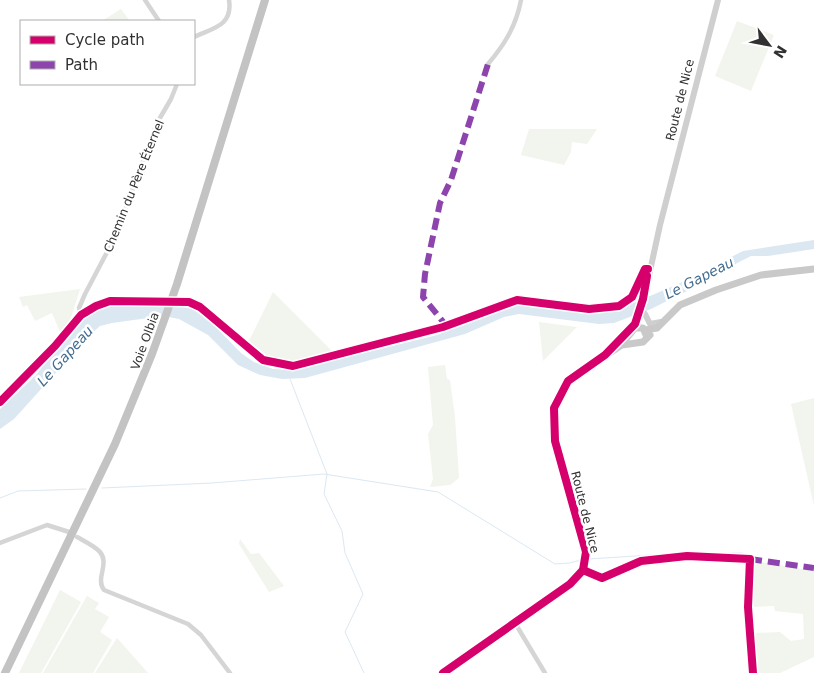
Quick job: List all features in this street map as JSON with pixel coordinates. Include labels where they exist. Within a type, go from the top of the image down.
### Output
[{"type":"highway","name":"Voie Olbia","points":[[9,673],[132,411],[174,296],[266,0]]},
{"type":"highway","name":"Voie Olbia","points":[[5,673],[115,444],[159,340]]},
{"type":"main road","name":"Route de Nice","points":[[665,206],[718,0]]},
{"type":"main road","points":[[648,291],[665,206]]},
{"type":"main road","points":[[620,346],[633,331],[642,316],[665,206]]},
{"type":"main road","points":[[645,332],[654,330],[680,305],[690,300],[761,275],[814,269]]},
{"type":"main road","points":[[633,331],[659,330],[690,300]]},
{"type":"main road","points":[[642,316],[650,324],[655,325],[663,321]]},
{"type":"main road","points":[[620,346],[643,342],[645,332],[642,316]]},
{"type":"main road","points":[[633,331],[635,342]]},
{"type":"main road","name":"Route de Nice","points":[[443,673],[570,584],[583,570],[586,552],[555,441],[554,408],[568,381],[620,346]]},
{"type":"street","points":[[145,0],[158,20]]},
{"type":"street","points":[[195,36],[228,18],[231,12],[229,0]]},
{"type":"street","points":[[488,64],[505,44],[519,13],[521,0]]},
{"type":"street","name":"Chemin du Père Éternel","points":[[81,315],[80,308],[85,294],[115,237],[157,123],[172,99],[177,85]]},
{"type":"street","points":[[0,402],[55,346],[81,315],[96,306],[110,301],[189,302],[215,319],[263,360],[293,366],[443,328],[517,300],[589,308],[619,306],[632,297],[645,269],[651,269]]},
{"type":"street","points":[[0,542],[47,525],[69,532]]},
{"type":"street","points":[[77,537],[99,551],[103,557],[100,582],[104,590],[188,624],[201,635],[230,673]]},
{"type":"street","points":[[583,570],[602,578],[641,561],[687,556],[750,559],[748,607],[753,673]]},
{"type":"street","points":[[515,623],[545,673]]},
{"type":"shaded area","points":[[121,9],[129,20],[104,20]]},
{"type":"shaded area","points":[[737,21],[774,35],[751,91],[715,76]]},
{"type":"shaded area","points":[[529,129],[597,129],[587,144],[572,142],[571,152],[564,165],[521,155]]},
{"type":"shaded area","points":[[80,289],[70,321],[60,332],[52,313],[35,321],[27,305],[23,307],[19,297]]},
{"type":"shaded area","points":[[273,292],[333,352],[291,362],[270,358],[249,341]]},
{"type":"shaded area","points":[[539,322],[577,327],[543,361]]},
{"type":"shaded area","points":[[445,365],[447,379],[450,380],[455,417],[459,478],[450,485],[430,487],[433,479],[428,434],[433,425],[428,367]]},
{"type":"shaded area","points":[[814,398],[814,506],[791,404]]},
{"type":"shaded area","points":[[240,539],[251,554],[259,553],[284,586],[269,592],[239,544]]},
{"type":"shaded area","points":[[754,561],[814,571],[814,657],[780,673],[758,673],[753,633],[780,632],[791,641],[804,639],[803,614],[775,611],[774,606],[750,607]]},
{"type":"shaded area","points":[[60,590],[81,602],[41,673],[19,673]]},
{"type":"shaded area","points":[[87,596],[99,603],[95,609],[109,617],[100,632],[112,640],[93,673],[43,673]]},
{"type":"shaded area","points":[[117,638],[148,673],[95,673]]},
{"type":"water","name":"Le Gapeau","points":[[814,240],[814,249],[768,256],[751,256],[737,263],[729,270],[651,309],[614,323],[599,324],[519,314],[504,317],[465,334],[305,378],[282,379],[260,375],[238,365],[208,335],[179,319],[163,316],[112,323],[100,326],[90,335],[14,419],[0,429],[0,409],[36,375],[80,319],[108,305],[168,303],[192,309],[209,320],[241,353],[254,362],[273,369],[295,370],[437,335],[514,305],[590,313],[615,311],[678,284],[743,251]]},
{"type":"waterway","points":[[290,379],[327,474],[324,494],[342,531],[345,553],[363,594],[345,632],[364,673]]},
{"type":"waterway","points":[[102,488],[212,483],[324,474],[438,492],[555,564],[582,560]]},
{"type":"waterway","points":[[0,498],[18,491],[86,489]]},
{"type":"waterway","points":[[670,554],[742,553],[750,557]]},
{"type":"waterway","points":[[589,559],[666,554]]},
{"type":"waterway","points":[[748,562],[745,631],[751,672]]},
{"type":"marked path","points":[[450,325],[444,323],[423,297],[425,274],[440,203],[451,180],[488,64]]},
{"type":"marked path","points":[[750,559],[814,568]]},
{"type":"cycle path","points":[[0,402],[55,346],[81,315],[96,306],[110,301],[189,302],[200,307],[263,360],[293,366],[443,327],[517,300],[589,309],[619,306],[632,297],[645,269],[648,269]]},
{"type":"cycle path","points":[[443,673],[570,584],[583,570],[586,552],[555,441],[554,408],[568,381],[605,355],[635,324],[643,299],[647,276]]},
{"type":"cycle path","points":[[583,570],[602,578],[641,561],[687,556],[750,559],[748,607],[753,673]]}]
